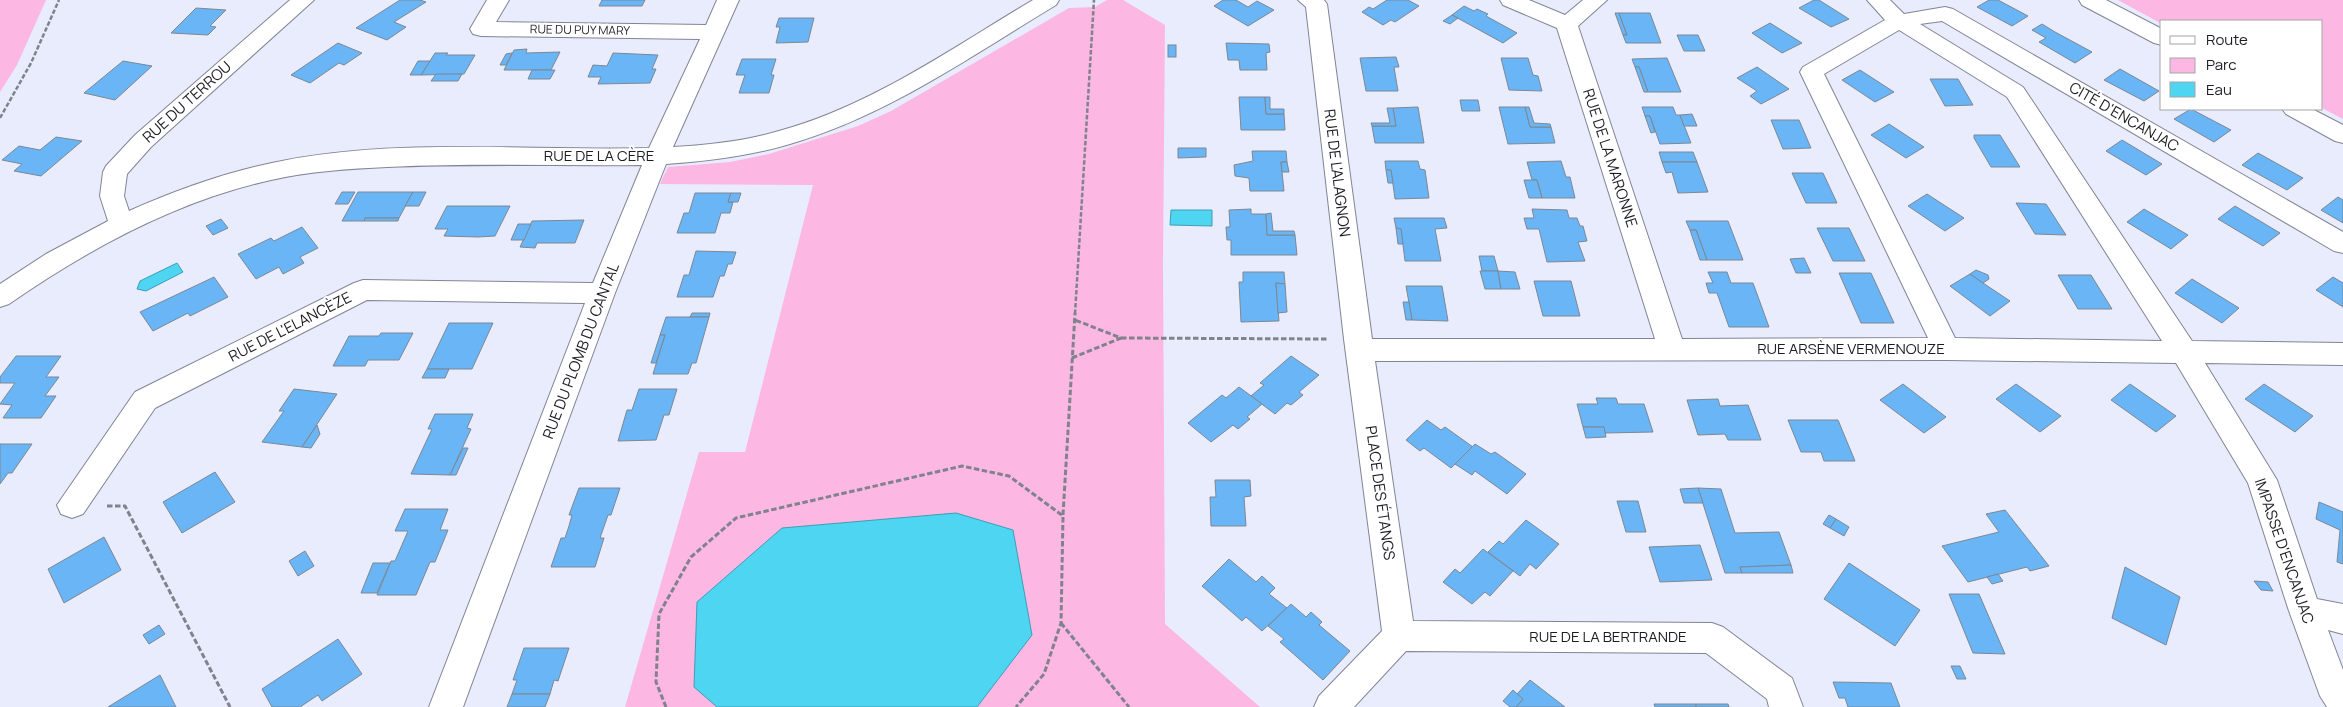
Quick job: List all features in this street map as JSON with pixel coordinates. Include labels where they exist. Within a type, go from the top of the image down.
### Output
[{"type":"street","name":"RUE DU TERROU","points":[[123,224],[117,214],[112,196],[115,172],[143,141],[303,0]]},
{"type":"street","name":"RUE DU PUY MARY","points":[[498,0],[481,30],[713,32]]},
{"type":"street","name":"RUE DU PLOMB DU CANTAL","points":[[446,707],[602,293],[657,156],[728,0]]},
{"type":"street","points":[[1511,0],[1566,24],[1596,0]]},
{"type":"street","points":[[1878,0],[1899,20],[2015,92],[2184,352]]},
{"type":"street","points":[[2090,0],[2160,37]]},
{"type":"street","name":"RUE DE L'ALAGNON","points":[[1316,1],[1359,345]]},
{"type":"street","name":"RUE DE LA CÈRE","points":[[0,297],[64,254],[123,224],[199,192],[271,172],[363,159],[685,156],[745,148],[812,128],[864,108],[926,75],[1031,3]]},
{"type":"street","name":"CITÉ D'ENCANJAC","points":[[1947,349],[1811,72],[1899,20],[1945,14],[2343,244]]},
{"type":"street","name":"RUE DE LA MARONNE","points":[[1566,24],[1672,349]]},
{"type":"street","points":[[2296,110],[2343,135]]},
{"type":"street","name":"RUE DE L'ELANCÈZE","points":[[72,505],[145,400],[363,290],[602,293]]},
{"type":"street","name":"RUE ARSÈNE VERMENOUZE","points":[[1359,345],[2343,354]]},
{"type":"street","name":"PLACE DES ÉTANGS","points":[[1359,345],[1399,636]]},
{"type":"street","name":"IMPASSE D'ENCANJAC","points":[[2184,352],[2262,480],[2304,611],[2332,684],[2343,703]]},
{"type":"street","points":[[2304,611],[2343,619]]},
{"type":"street","points":[[1331,707],[1399,636]]},
{"type":"street","name":"RUE DE LA BERTRANDE","points":[[1399,636],[1712,638],[1780,689],[1786,707]]},
{"type":"path","points":[[0,118],[31,63],[59,0]]},
{"type":"path","points":[[1016,707],[1044,674],[1061,623],[1063,516],[1094,0]]},
{"type":"path","points":[[1074,320],[1122,338],[1359,345]]},
{"type":"path","points":[[1072,358],[1122,338]]},
{"type":"path","points":[[666,707],[656,682],[659,614],[691,556],[736,518],[962,466],[1009,476],[1063,516]]},
{"type":"path","points":[[72,505],[125,506],[230,707]]},
{"type":"path","points":[[1061,623],[1129,707]]},
{"type":"green space","points":[[0,0],[46,0],[17,65],[0,92]]},
{"type":"green space","points":[[1107,0],[1123,0],[1165,25],[1163,265],[1165,624],[1260,707],[625,707],[699,452],[745,452],[813,185],[660,184],[668,167],[730,162],[769,154],[858,126],[891,111],[1069,8],[1095,7]]},
{"type":"green space","points":[[2118,0],[2343,0],[2343,119],[2323,109],[2323,20],[2160,20],[2160,23]]},
{"type":"water","points":[[1171,210],[1212,210],[1212,226],[1170,225]]},
{"type":"water","points":[[177,263],[183,272],[146,291],[137,289],[140,281]]},
{"type":"water","points":[[956,513],[1013,530],[1032,635],[977,707],[717,707],[694,687],[697,602],[782,528]]},
{"type":"building","points":[[400,0],[420,0],[426,2],[394,22],[406,27],[387,40],[356,28]]},
{"type":"building","points":[[602,0],[645,0],[642,6],[599,6]]},
{"type":"building","points":[[1223,0],[1236,0],[1248,7],[1257,1],[1274,10],[1248,26],[1214,6]]},
{"type":"building","points":[[1387,0],[1408,0],[1419,6],[1395,22],[1391,20],[1383,25],[1362,12],[1369,7],[1373,9]]},
{"type":"building","points":[[1814,0],[1819,0],[1849,19],[1831,27],[1799,8]]},
{"type":"building","points":[[1989,0],[1998,0],[2028,16],[2012,26],[1977,7]]},
{"type":"building","points":[[1464,6],[1474,11],[1477,9],[1488,14],[1486,16],[1517,33],[1503,43],[1452,15]]},
{"type":"building","points":[[196,8],[226,10],[210,26],[216,27],[208,35],[171,33]]},
{"type":"building","points":[[1615,13],[1619,13],[1627,35],[1623,35]]},
{"type":"building","points":[[1619,13],[1650,13],[1661,43],[1626,43],[1623,35],[1627,35]]},
{"type":"building","points":[[1452,15],[1458,18],[1450,24],[1443,21]]},
{"type":"building","points":[[779,18],[814,18],[808,42],[776,43],[780,27],[776,27]]},
{"type":"building","points":[[1770,23],[1802,43],[1782,53],[1752,33]]},
{"type":"building","points":[[2042,24],[2092,52],[2075,63],[2039,42],[2046,38],[2032,30]]},
{"type":"building","points":[[1677,35],[1698,35],[1705,51],[1684,51]]},
{"type":"building","points":[[338,43],[362,53],[344,65],[339,63],[310,83],[291,75]]},
{"type":"building","points":[[1226,43],[1269,44],[1270,52],[1266,53],[1267,70],[1240,70],[1239,60],[1228,60]]},
{"type":"building","points":[[1168,45],[1176,45],[1176,57],[1168,57]]},
{"type":"building","points":[[527,49],[526,53],[560,52],[551,70],[504,70],[514,50]]},
{"type":"building","points":[[435,53],[475,55],[464,74],[421,75]]},
{"type":"building","points":[[512,53],[506,65],[500,65],[506,54]]},
{"type":"building","points":[[613,53],[658,55],[652,69],[656,69],[650,83],[598,84],[601,77],[588,77],[593,65],[607,66]]},
{"type":"building","points":[[1396,57],[1399,67],[1394,67],[1398,91],[1366,91],[1360,58]]},
{"type":"building","points":[[1501,58],[1528,58],[1533,75],[1538,76],[1542,91],[1509,90]]},
{"type":"building","points":[[1667,58],[1681,92],[1648,92],[1639,67],[1635,67],[1632,59]]},
{"type":"building","points":[[742,59],[776,59],[771,75],[774,75],[769,93],[739,93],[745,75],[736,75]]},
{"type":"building","points":[[123,61],[152,66],[115,100],[84,93]]},
{"type":"building","points":[[418,61],[430,61],[421,75],[410,75]]},
{"type":"building","points":[[1635,67],[1639,67],[1648,92],[1644,92]]},
{"type":"building","points":[[1757,67],[1789,89],[1761,104],[1750,96],[1757,91],[1737,78]]},
{"type":"building","points":[[2120,69],[2159,91],[2144,101],[2104,80]]},
{"type":"building","points":[[532,70],[555,70],[550,79],[528,79]]},
{"type":"building","points":[[1860,70],[1894,92],[1875,102],[1842,80]]},
{"type":"building","points":[[436,74],[462,74],[458,81],[431,81]]},
{"type":"building","points":[[1930,79],[1958,79],[1973,105],[1945,106]]},
{"type":"building","points":[[1239,97],[1265,97],[1266,114],[1284,114],[1285,130],[1241,130]]},
{"type":"building","points":[[1265,97],[1270,97],[1270,109],[1284,109],[1284,114],[1266,114]]},
{"type":"building","points":[[1460,100],[1478,100],[1480,111],[1462,111]]},
{"type":"building","points":[[1418,107],[1424,143],[1375,143],[1372,126],[1396,126],[1393,108]]},
{"type":"building","points":[[1499,107],[1525,107],[1530,127],[1551,127],[1555,143],[1508,144]]},
{"type":"building","points":[[1525,107],[1529,107],[1534,123],[1550,124],[1551,127],[1530,127]]},
{"type":"building","points":[[1642,107],[1673,107],[1676,115],[1680,115],[1691,143],[1660,144],[1650,116],[1645,116]]},
{"type":"building","points":[[1387,108],[1393,108],[1396,126],[1372,126],[1371,123],[1390,123]]},
{"type":"building","points":[[2189,110],[2193,110],[2231,130],[2214,142],[2174,119]]},
{"type":"building","points":[[1692,114],[1697,126],[1684,126],[1680,115]]},
{"type":"building","points":[[1645,116],[1650,116],[1655,132],[1651,133]]},
{"type":"building","points":[[1771,120],[1799,120],[1811,148],[1783,149]]},
{"type":"building","points":[[1889,124],[1924,147],[1906,158],[1871,135]]},
{"type":"building","points":[[1974,135],[2000,135],[2020,167],[1991,167]]},
{"type":"building","points":[[56,137],[82,141],[41,176],[14,171],[22,164],[2,160],[19,146],[40,150]]},
{"type":"building","points":[[2122,140],[2162,164],[2146,175],[2106,151]]},
{"type":"building","points":[[1178,148],[1206,148],[1206,157],[1178,158]]},
{"type":"building","points":[[1252,151],[1286,151],[1287,162],[1281,162],[1284,191],[1250,191],[1249,178],[1235,176],[1234,165],[1253,161]]},
{"type":"building","points":[[1659,152],[1693,152],[1697,162],[1662,162]]},
{"type":"building","points":[[2258,153],[2303,178],[2287,190],[2242,165]]},
{"type":"building","points":[[1385,161],[1418,161],[1420,169],[1425,170],[1429,198],[1395,199],[1391,170],[1386,170]]},
{"type":"building","points":[[1561,161],[1566,177],[1570,177],[1575,198],[1542,198],[1537,180],[1532,180],[1527,162]]},
{"type":"building","points":[[1281,162],[1287,162],[1289,172],[1282,172]]},
{"type":"building","points":[[1662,162],[1697,162],[1708,192],[1678,193],[1672,172],[1666,173]]},
{"type":"building","points":[[1386,170],[1391,170],[1393,183],[1388,183]]},
{"type":"building","points":[[1792,173],[1823,173],[1837,203],[1806,203]]},
{"type":"building","points":[[1524,180],[1537,180],[1542,198],[1529,198]]},
{"type":"building","points":[[342,192],[355,192],[348,204],[335,204]]},
{"type":"building","points":[[358,192],[413,192],[399,218],[365,218],[364,221],[342,221]]},
{"type":"building","points":[[413,192],[426,192],[419,206],[405,206]]},
{"type":"building","points":[[695,193],[731,193],[728,202],[733,202],[730,213],[721,213],[715,233],[677,233],[684,213],[689,213]]},
{"type":"building","points":[[731,193],[741,193],[738,202],[728,202]]},
{"type":"building","points":[[1927,194],[1964,218],[1945,231],[1908,206]]},
{"type":"building","points":[[2338,197],[2343,200],[2343,223],[2321,210]]},
{"type":"building","points":[[2016,203],[2046,204],[2066,235],[2035,234]]},
{"type":"building","points":[[447,206],[510,206],[495,236],[478,237],[444,236],[448,229],[435,229]]},
{"type":"building","points":[[2235,206],[2280,233],[2263,246],[2218,219]]},
{"type":"building","points":[[1251,209],[1251,214],[1266,214],[1267,235],[1295,235],[1297,255],[1231,255],[1231,240],[1227,240],[1226,227],[1230,227],[1229,210]]},
{"type":"building","points":[[1532,209],[1567,210],[1569,218],[1577,218],[1580,226],[1583,226],[1587,241],[1578,242],[1585,261],[1547,262],[1539,229],[1527,229],[1524,218],[1534,218]]},
{"type":"building","points":[[2144,209],[2188,235],[2171,249],[2127,222]]},
{"type":"building","points":[[1271,213],[1273,231],[1294,231],[1295,235],[1267,235],[1266,214]]},
{"type":"building","points":[[365,218],[399,218],[398,221],[364,221]]},
{"type":"building","points":[[1394,218],[1444,218],[1447,228],[1435,229],[1441,261],[1405,261],[1401,229],[1396,228]]},
{"type":"building","points":[[221,219],[228,228],[213,235],[206,226]]},
{"type":"building","points":[[584,220],[575,243],[537,243],[535,248],[520,247],[532,221]]},
{"type":"building","points":[[1686,221],[1728,221],[1743,260],[1707,260],[1696,230],[1690,230]]},
{"type":"building","points":[[518,224],[531,224],[524,240],[511,240]]},
{"type":"building","points":[[302,227],[318,248],[300,257],[304,263],[283,274],[279,267],[256,279],[238,254],[271,238],[274,241]]},
{"type":"building","points":[[1396,228],[1401,229],[1403,244],[1398,244]]},
{"type":"building","points":[[1817,228],[1849,228],[1865,261],[1833,261]]},
{"type":"building","points":[[1690,230],[1696,230],[1707,260],[1700,260]]},
{"type":"building","points":[[696,251],[736,252],[732,264],[728,264],[724,276],[720,276],[713,297],[677,297],[684,275],[689,275]]},
{"type":"building","points":[[1479,256],[1494,256],[1498,271],[1482,271]]},
{"type":"building","points":[[1804,258],[1811,273],[1796,273],[1790,259]]},
{"type":"building","points":[[1976,270],[1988,275],[1989,279],[1983,283],[1970,274]]},
{"type":"building","points":[[1480,271],[1498,271],[1501,289],[1485,289]]},
{"type":"building","points":[[1498,271],[1515,272],[1520,289],[1501,289]]},
{"type":"building","points":[[1243,272],[1284,272],[1285,284],[1276,283],[1279,321],[1241,322],[1239,282],[1243,282]]},
{"type":"building","points":[[1708,272],[1727,272],[1731,283],[1753,283],[1769,327],[1729,327],[1717,293],[1709,293],[1706,283],[1713,283]]},
{"type":"building","points":[[1839,273],[1871,273],[1894,323],[1861,323]]},
{"type":"building","points":[[1970,274],[2010,301],[1990,316],[1950,286]]},
{"type":"building","points":[[2058,275],[2091,275],[2112,309],[2078,309]]},
{"type":"building","points":[[214,277],[228,297],[190,316],[188,313],[153,331],[140,312]]},
{"type":"building","points":[[2333,277],[2343,283],[2343,307],[2316,290]]},
{"type":"building","points":[[2192,279],[2239,308],[2222,323],[2175,293]]},
{"type":"building","points":[[1534,281],[1571,281],[1580,316],[1543,316]]},
{"type":"building","points":[[1276,283],[1285,284],[1287,312],[1278,313]]},
{"type":"building","points":[[1406,286],[1442,286],[1448,321],[1412,320]]},
{"type":"building","points":[[1403,302],[1409,302],[1412,320],[1406,320]]},
{"type":"building","points":[[692,313],[710,313],[709,317],[690,317]]},
{"type":"building","points":[[666,317],[709,317],[696,363],[692,363],[688,374],[653,374],[665,335],[660,335]]},
{"type":"building","points":[[449,323],[493,323],[472,369],[427,369]]},
{"type":"building","points":[[381,333],[413,333],[399,360],[368,360],[365,366],[333,366],[349,336],[379,336]]},
{"type":"building","points":[[660,335],[665,335],[656,363],[651,363]]},
{"type":"building","points":[[16,356],[61,356],[46,377],[59,377],[45,396],[56,396],[41,418],[3,418],[12,405],[0,404],[15,383],[0,383],[0,377]]},
{"type":"building","points":[[1291,356],[1319,375],[1299,392],[1303,395],[1291,405],[1287,403],[1275,414],[1251,396],[1264,385],[1260,383]]},
{"type":"building","points":[[427,369],[449,369],[445,378],[422,378]]},
{"type":"building","points":[[1903,384],[1946,417],[1924,433],[1880,400]]},
{"type":"building","points":[[2016,384],[2061,416],[2040,432],[1996,399]]},
{"type":"building","points":[[2130,384],[2176,416],[2156,432],[2111,400]]},
{"type":"building","points":[[2264,384],[2313,416],[2295,432],[2245,399]]},
{"type":"building","points":[[1239,387],[1262,404],[1247,417],[1250,419],[1238,429],[1233,425],[1211,442],[1188,423],[1222,395],[1226,398]]},
{"type":"building","points":[[294,389],[337,394],[302,447],[262,442],[284,411],[279,411]]},
{"type":"building","points":[[639,389],[677,389],[669,415],[664,415],[656,440],[618,441],[627,410],[632,410]]},
{"type":"building","points":[[1596,398],[1616,398],[1618,404],[1644,404],[1653,432],[1605,433],[1604,427],[1583,427],[1577,404],[1598,404]]},
{"type":"building","points":[[1718,399],[1720,406],[1748,405],[1761,440],[1728,440],[1725,434],[1698,435],[1687,400]]},
{"type":"building","points":[[435,414],[473,414],[467,428],[471,429],[450,475],[411,474],[432,429],[428,429]]},
{"type":"building","points":[[1427,420],[1441,430],[1445,427],[1473,447],[1451,468],[1424,448],[1420,451],[1406,440]]},
{"type":"building","points":[[1788,420],[1838,420],[1855,461],[1824,461],[1821,452],[1801,452]]},
{"type":"building","points":[[317,425],[320,434],[311,448],[302,447]]},
{"type":"building","points":[[1583,427],[1604,427],[1606,437],[1586,438]]},
{"type":"building","points":[[0,444],[32,444],[12,473],[8,473],[0,484]]},
{"type":"building","points":[[1475,444],[1491,454],[1495,452],[1526,474],[1507,494],[1475,471],[1472,475],[1455,464]]},
{"type":"building","points":[[463,448],[468,448],[456,475],[450,475]]},
{"type":"building","points":[[215,472],[235,502],[182,533],[163,502]]},
{"type":"building","points":[[1215,480],[1250,480],[1251,496],[1244,497],[1246,526],[1211,526],[1210,497],[1216,497]]},
{"type":"building","points":[[579,488],[620,488],[611,515],[608,515],[600,538],[604,538],[595,567],[551,567],[561,538],[565,538],[572,515],[569,515]]},
{"type":"building","points":[[1698,488],[1721,489],[1735,533],[1779,532],[1791,565],[1740,567],[1742,573],[1725,573]]},
{"type":"building","points":[[1698,488],[1703,503],[1684,503],[1680,489]]},
{"type":"building","points":[[1617,501],[1638,501],[1646,532],[1626,532]]},
{"type":"building","points":[[2319,502],[2343,512],[2343,564],[2337,562],[2340,530],[2316,519]]},
{"type":"building","points":[[405,509],[448,509],[440,530],[448,530],[435,562],[430,562],[416,595],[377,595],[391,561],[395,561],[408,531],[395,531]]},
{"type":"building","points":[[2005,510],[2049,566],[2030,571],[2027,567],[1968,582],[1942,546],[1999,532],[1986,514]]},
{"type":"building","points":[[1829,515],[1836,519],[1830,528],[1823,524]]},
{"type":"building","points":[[1836,519],[1849,527],[1844,536],[1830,528]]},
{"type":"building","points":[[1526,520],[1559,544],[1536,569],[1530,564],[1520,576],[1488,552],[1499,541],[1503,544]]},
{"type":"building","points":[[104,537],[121,570],[64,603],[48,569]]},
{"type":"building","points":[[1700,545],[1712,580],[1660,582],[1649,547]]},
{"type":"building","points":[[1483,549],[1513,571],[1490,596],[1485,592],[1472,604],[1443,582],[1455,569],[1460,573]]},
{"type":"building","points":[[305,551],[314,566],[298,576],[289,561]]},
{"type":"building","points":[[1229,559],[1256,582],[1262,576],[1275,588],[1269,594],[1287,608],[1262,631],[1246,617],[1242,621],[1202,586]]},
{"type":"building","points":[[373,563],[390,563],[377,593],[361,593]]},
{"type":"building","points":[[1849,563],[1920,610],[1895,646],[1824,599]]},
{"type":"building","points":[[1791,565],[1793,573],[1742,573],[1740,567]]},
{"type":"building","points":[[2125,567],[2180,597],[2166,645],[2112,618]]},
{"type":"building","points":[[1998,574],[2003,581],[1992,584],[1987,577]]},
{"type":"building","points":[[2254,581],[2268,582],[2273,591],[2261,590]]},
{"type":"building","points":[[1949,594],[1979,594],[2005,654],[1973,653]]},
{"type":"building","points":[[1291,604],[1306,617],[1311,612],[1322,622],[1319,625],[1350,651],[1323,680],[1280,642],[1284,639],[1268,626]]},
{"type":"building","points":[[159,625],[165,634],[149,644],[143,635]]},
{"type":"building","points":[[338,639],[362,674],[322,701],[318,695],[300,707],[272,707],[262,689]]},
{"type":"building","points":[[524,648],[569,648],[558,681],[554,680],[550,694],[512,694],[517,680],[513,680]]},
{"type":"building","points":[[1951,666],[1960,666],[1966,679],[1957,679]]},
{"type":"building","points":[[160,675],[176,707],[108,707]]},
{"type":"building","points":[[1530,680],[1565,707],[1516,707],[1523,699],[1517,694]]},
{"type":"building","points":[[1833,682],[1891,683],[1900,707],[1848,707],[1845,698],[1839,698]]},
{"type":"building","points":[[1513,690],[1523,699],[1516,707],[1510,707],[1503,701]]},
{"type":"building","points":[[512,694],[550,694],[545,707],[507,707]]},
{"type":"building","points":[[1654,704],[1696,704],[1696,707],[1655,707]]},
{"type":"building","points":[[1696,704],[1728,704],[1729,707],[1696,707]]}]
